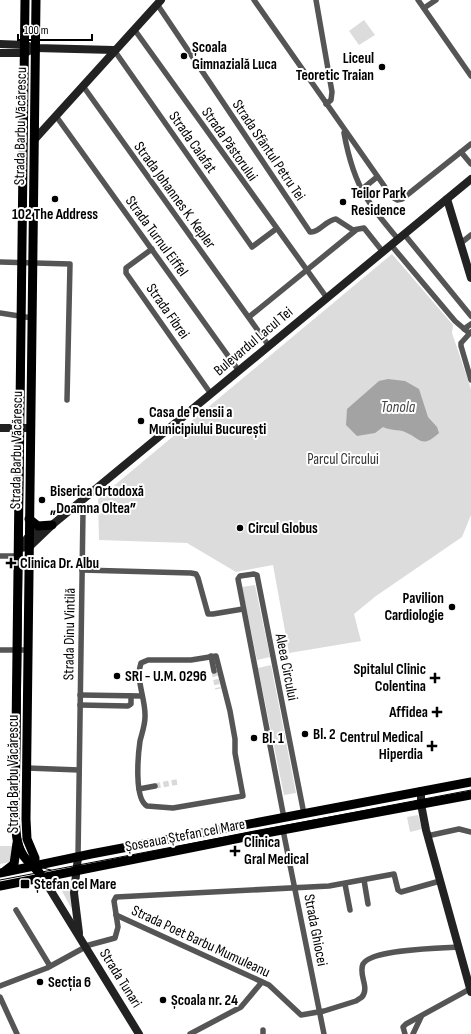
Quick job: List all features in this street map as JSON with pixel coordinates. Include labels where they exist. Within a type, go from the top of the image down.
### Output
[{"type":"main road","name":"Strada Barbu Văcărescu","points":[[25,0],[23,263],[15,813],[17,841],[26,859],[35,866]]},
{"type":"main road","name":"Strada Barbu Văcărescu","points":[[35,866],[35,858],[28,844],[26,835],[36,0]]},
{"type":"main road","points":[[29,519],[38,526],[52,525]]},
{"type":"main road","name":"Șoseaua Ștefan cel Mare","points":[[2,873],[78,857],[471,782]]},
{"type":"main road","name":"Șoseaua Ștefan cel Mare","points":[[0,886],[283,830],[471,795]]},
{"type":"main road","points":[[2,873],[14,864],[17,841]]},
{"type":"main road","name":"Strada Tunari","points":[[35,866],[43,878]]},
{"type":"street","points":[[254,0],[392,197],[397,200],[471,144]]},
{"type":"street","points":[[316,0],[332,92],[332,100],[326,104]]},
{"type":"street","points":[[418,0],[471,76]]},
{"type":"street","points":[[424,8],[436,0]]},
{"type":"street","points":[[34,140],[159,2]]},
{"type":"street","name":"Strada Sfântul Petru Tei","points":[[159,2],[310,232],[314,232],[333,219],[356,230],[364,228],[383,252]]},
{"type":"street","name":"Strada Păstorului","points":[[134,29],[306,272],[327,298]]},
{"type":"street","points":[[0,44],[25,49]]},
{"type":"street","points":[[0,53],[36,48],[96,48],[114,50]]},
{"type":"street","points":[[96,48],[102,59],[100,66]]},
{"type":"street","name":"Strada Calafat","points":[[114,50],[252,247],[276,229]]},
{"type":"street","name":"Strada Johannes K. Kepler","points":[[83,86],[269,346]]},
{"type":"street","name":"Strada Turnul Eiffel","points":[[56,116],[239,371]]},
{"type":"street","points":[[34,125],[39,127],[48,124]]},
{"type":"street","points":[[344,130],[351,162],[361,190],[371,205],[471,316]]},
{"type":"street","points":[[461,152],[471,164]]},
{"type":"street","points":[[361,190],[377,177]]},
{"type":"street","name":"Bulevardul Lacul Tei","points":[[29,547],[52,525],[471,179]]},
{"type":"street","points":[[447,199],[471,278]]},
{"type":"street","points":[[249,317],[356,230]]},
{"type":"street","points":[[461,243],[471,235]]},
{"type":"street","points":[[391,245],[468,331]]},
{"type":"street","name":"Strada Fibrei","points":[[152,249],[126,268],[126,273],[211,394]]},
{"type":"street","points":[[0,262],[70,264],[67,400]]},
{"type":"street","points":[[0,313],[32,318]]},
{"type":"street","points":[[471,324],[461,343],[461,350],[471,380]]},
{"type":"street","points":[[0,428],[30,428]]},
{"type":"street","name":"Strada Dinu Vintilă","points":[[78,857],[83,511],[79,503]]},
{"type":"street","name":"Bulevardul Lacul Tei","points":[[19,552],[29,536],[52,525]]},
{"type":"street","points":[[0,556],[19,552],[29,547]]},
{"type":"street","points":[[82,570],[192,573],[196,574],[198,578],[208,614],[243,609]]},
{"type":"street","name":"Aleea Circului","points":[[284,818],[238,578],[256,574],[304,814]]},
{"type":"street","points":[[0,650],[28,650]]},
{"type":"street","points":[[211,656],[214,671]]},
{"type":"street","points":[[211,656],[216,656],[230,711],[235,739],[235,753],[243,796],[200,804],[162,808],[144,804],[140,799],[139,789],[140,741],[145,716],[140,666],[144,661],[191,660],[211,656]]},
{"type":"street","name":"Strada Dinu Vintilă","points":[[80,695],[142,696]]},
{"type":"street","points":[[80,705],[128,706],[131,704],[131,696]]},
{"type":"street","points":[[27,768],[79,770]]},
{"type":"street","points":[[139,789],[155,786]]},
{"type":"street","points":[[405,1034],[404,1025],[422,1017],[471,990],[468,966],[458,947],[427,836],[421,804],[421,791]]},
{"type":"street","points":[[427,836],[459,829],[471,832]]},
{"type":"street","name":"Strada Ghiocei","points":[[283,830],[296,888],[324,1034]]},
{"type":"street","name":"Strada Tunari","points":[[78,857],[74,896],[80,938]]},
{"type":"street","points":[[116,915],[114,899],[116,897],[296,888],[345,884],[394,874],[398,890],[401,892],[440,882]]},
{"type":"street","name":"Strada Tunari","points":[[43,878],[138,1034]]},
{"type":"street","points":[[364,880],[368,904]]},
{"type":"street","points":[[345,884],[350,910]]},
{"type":"street","points":[[16,910],[50,966]]},
{"type":"street","name":"Strada Poet Barbu Mumuleanu","points":[[116,915],[262,982],[274,989],[297,1013],[305,1015],[356,1001],[362,997],[365,990],[362,967],[368,960],[388,952],[458,947]]},
{"type":"street","name":"Strada Poet Barbu Mumuleanu","points":[[85,947],[115,938],[118,928],[116,915]]},
{"type":"street","points":[[0,986],[50,966],[85,947]]},
{"type":"street","points":[[190,1034],[241,1007],[262,982]]},
{"type":"street","points":[[0,997],[17,1034]]},
{"type":"street","points":[[413,1034],[422,1017]]},
{"type":"green space","points":[[364,20],[375,35],[359,45],[349,31]]},
{"type":"green space","name":"Parcul Circului","points":[[392,254],[453,325],[452,333],[471,389],[471,515],[462,537],[376,596],[354,614],[361,641],[289,653],[273,565],[236,572],[187,543],[99,540],[98,499]]},
{"type":"green space","points":[[255,585],[270,657],[257,660],[242,587]]},
{"type":"green space","points":[[271,665],[296,793],[284,795],[258,668]]},
{"type":"green space","points":[[418,815],[422,829],[410,832],[407,817]]},
{"type":"green space","points":[[0,846],[13,846],[10,862],[0,864]]},
{"type":"green space","points":[[73,881],[75,915],[58,884],[63,883],[64,887],[69,886],[68,882]]},
{"type":"water","name":"Tonola","points":[[388,379],[405,381],[419,389],[428,417],[437,427],[439,433],[425,442],[418,440],[405,432],[383,427],[375,433],[357,436],[346,425],[347,409],[379,381]]},
{"type":"tunnel","points":[[214,671],[218,689]]},
{"type":"tunnel","points":[[155,786],[177,782]]},
{"type":"tram line","points":[[28,0],[19,827],[20,835],[27,855],[37,865],[51,870]]},
{"type":"tram line","points":[[0,880],[471,790]]},
{"type":"place","name":"Școala Gimnazială Luca","points":[[184,56]]},
{"type":"place","name":"Liceul Teoretic Traian","points":[[382,67]]},
{"type":"place","name":"102 The Address","points":[[55,199]]},
{"type":"place","name":"Teilor Park Residence","points":[[343,202]]},
{"type":"place","name":"Casa de Pensii a Municipiului București","points":[[141,421]]},
{"type":"place","name":"Biserica Ortodoxă „Doamna Oltea”","points":[[42,500]]},
{"type":"place","name":"Circul Globus","points":[[240,528]]},
{"type":"place","name":"Clinica Dr. Albu","points":[[11,563]]},
{"type":"place","name":"Pavilion Cardiologie","points":[[452,607]]},
{"type":"place","name":"SRI - U.M. 0296","points":[[117,676]]},
{"type":"place","name":"Spitalul Clinic Colentina","points":[[435,678]]},
{"type":"place","name":"Affidea","points":[[437,712]]},
{"type":"place","name":"Bl. 2","points":[[305,734]]},
{"type":"place","name":"Bl. 1","points":[[254,738]]},
{"type":"place","name":"Centrul Medical Hiperdia","points":[[432,746]]},
{"type":"place","name":"Clinica Gral Medical","points":[[235,851]]},
{"type":"place","name":"Ștefan cel Mare","points":[[25,884]]},
{"type":"place","name":"Secția 6","points":[[40,982]]},
{"type":"place","name":"Școala nr. 24","points":[[163,1000]]}]
